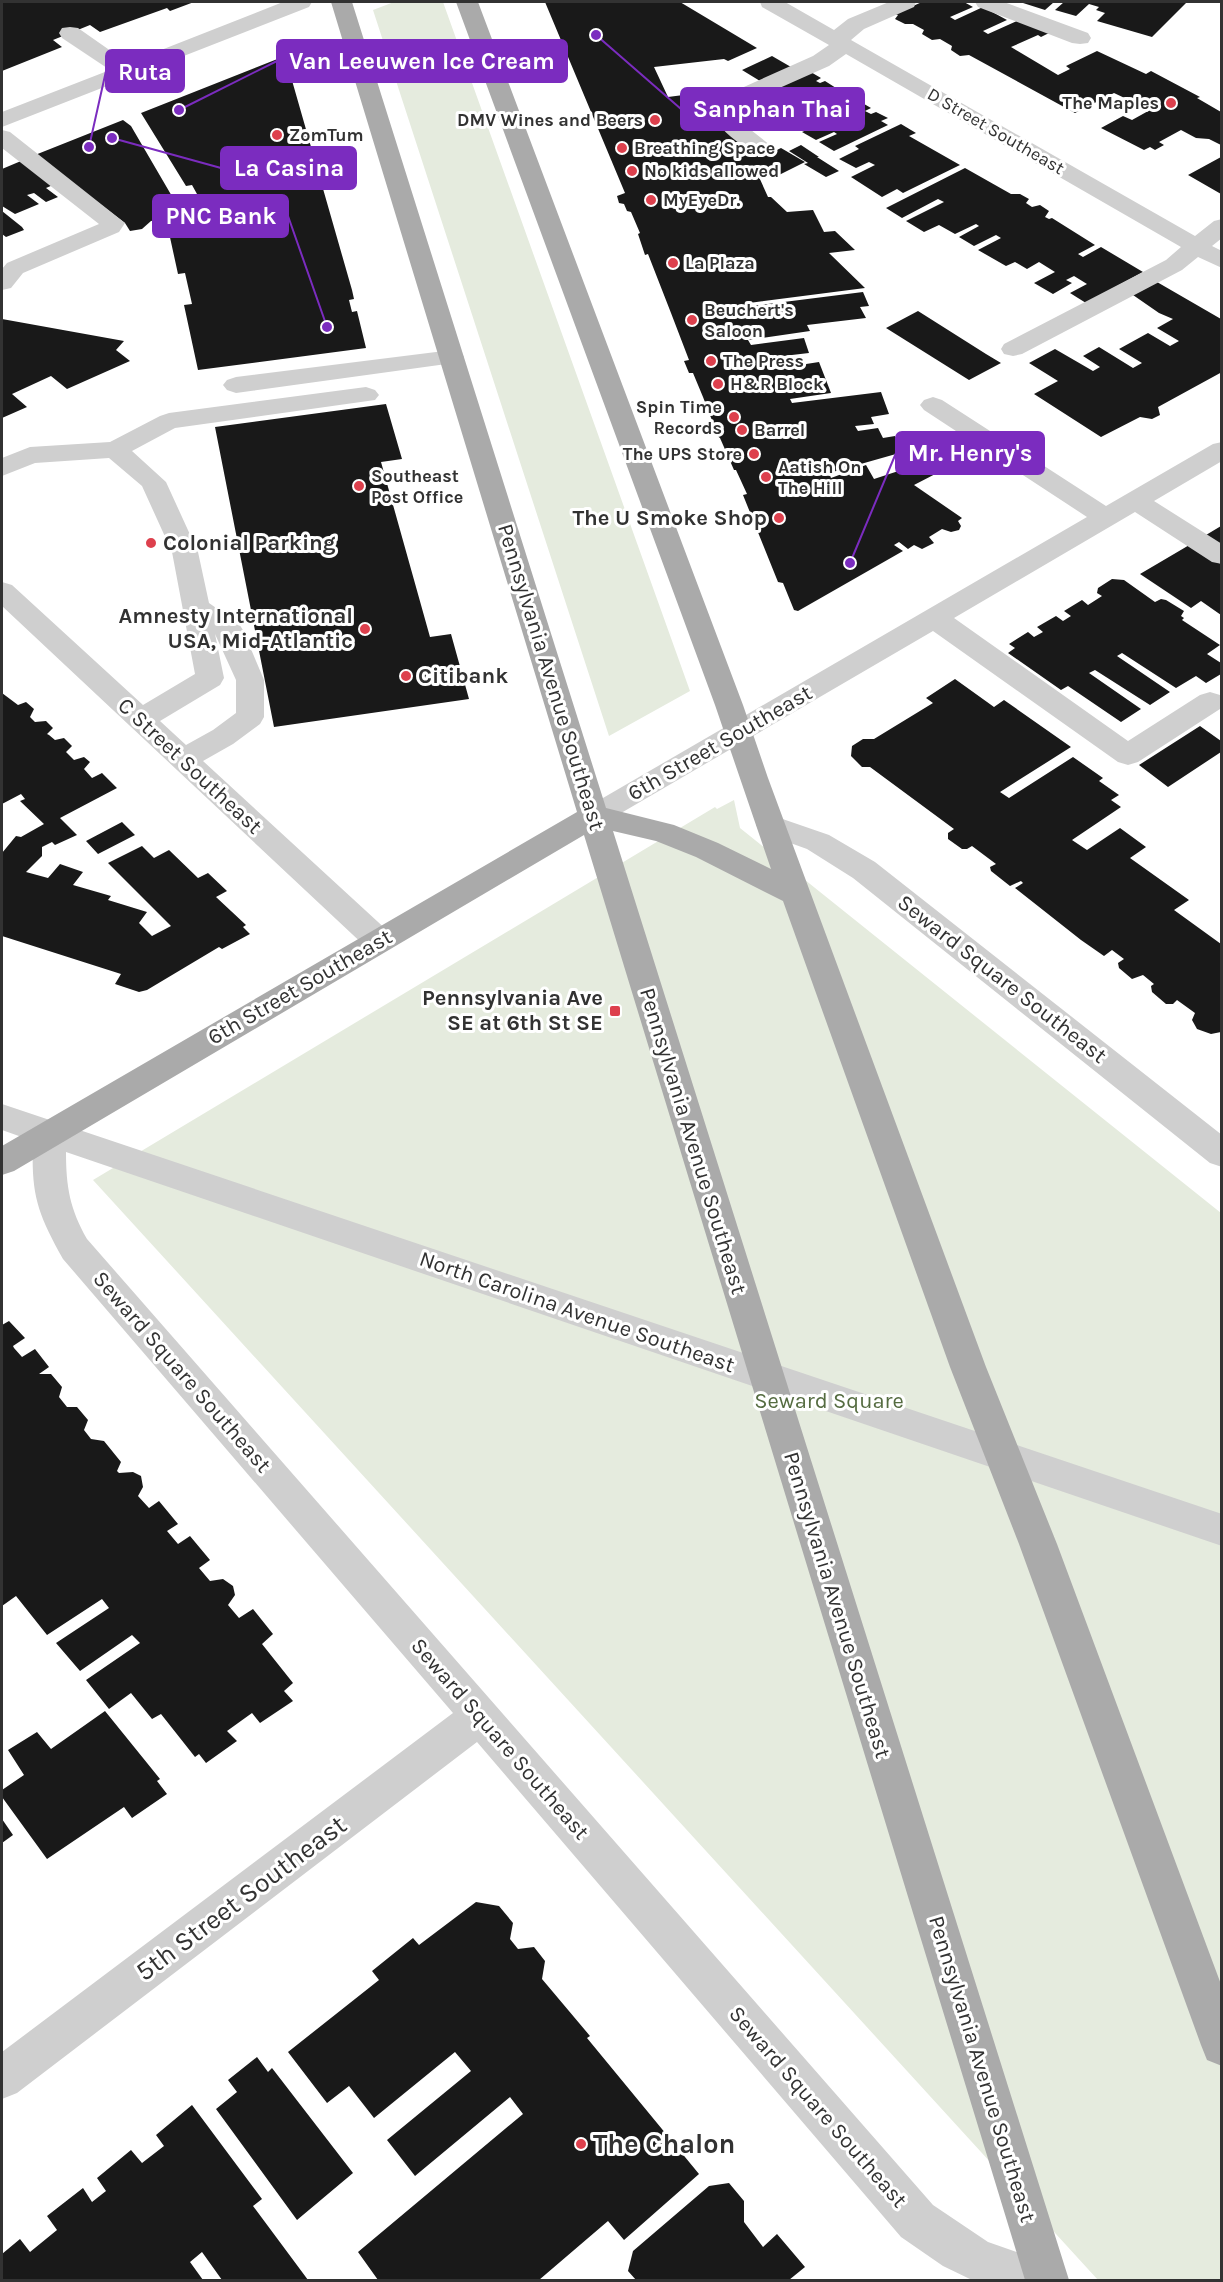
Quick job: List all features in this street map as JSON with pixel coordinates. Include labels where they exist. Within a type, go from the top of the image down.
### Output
[{"type":"main road","name":"Pennsylvania Avenue Southeast","points":[[341,2],[1047,2280]]},
{"type":"main road","points":[[467,2],[729,705],[737,733],[968,1367],[1004,1458],[1221,2045]]},
{"type":"main road","points":[[594,816],[663,832],[707,850],[796,895]]},
{"type":"main road","name":"6th Street Southeast","points":[[2,1162],[594,816]]},
{"type":"street","points":[[2,120],[302,2]]},
{"type":"street","name":"D Street Southeast","points":[[770,2],[1221,261]]},
{"type":"street","points":[[764,149],[729,124],[716,108],[821,61],[839,49],[841,35],[856,24],[906,2]]},
{"type":"street","points":[[986,2],[1080,38]]},
{"type":"street","points":[[70,33],[126,71]]},
{"type":"street","points":[[2,137],[112,223],[111,227],[15,268],[2,283]]},
{"type":"street","points":[[1013,349],[1174,266],[1221,226]]},
{"type":"street","points":[[236,385],[452,357]]},
{"type":"street","points":[[2,468],[30,455],[116,450],[169,421],[366,394]]},
{"type":"street","points":[[933,405],[1105,517]]},
{"type":"street","points":[[116,450],[153,482],[185,552],[210,678],[140,720]]},
{"type":"street","name":"6th Street Southeast","points":[[594,816],[1221,450]]},
{"type":"street","points":[[1135,500],[1221,556]]},
{"type":"street","name":"C Street Southeast","points":[[2,591],[379,941]]},
{"type":"street","points":[[182,760],[223,737],[250,717],[250,680],[230,630],[196,607]]},
{"type":"street","points":[[934,618],[1128,755],[1210,702]]},
{"type":"street","name":"Seward Square Southeast","points":[[771,825],[818,842],[864,870],[1221,1154]]},
{"type":"street","name":"North Carolina Avenue Southeast","points":[[2,1117],[1221,1530]]},
{"type":"street","name":"Seward Square Southeast","points":[[50,1133],[49,1176],[53,1198],[58,1218],[75,1249],[918,2221],[954,2249],[969,2257],[994,2268],[1035,2280]]},
{"type":"street","name":"5th Street Southeast","points":[[2,2078],[480,1716]]},
{"type":"green space","points":[[394,2],[443,2],[690,691],[609,736],[373,10]]},
{"type":"green space","name":"Seward Square","points":[[734,800],[740,828],[1221,1213],[1221,2280],[1098,2280],[93,1180],[715,807],[717,809]]},
{"type":"building","points":[[2,2],[194,2],[170,11],[167,8],[100,32],[90,25],[53,40],[62,47],[2,71]]},
{"type":"building","points":[[545,2],[680,2],[757,48],[728,61],[724,59],[654,67],[668,97],[691,94],[707,104],[741,139],[747,152],[756,151],[758,157],[762,157],[781,148],[805,162],[779,175],[759,177],[768,197],[771,197],[787,212],[813,210],[824,232],[835,231],[855,250],[829,253],[865,288],[749,303],[751,306],[863,292],[869,306],[860,307],[866,318],[807,325],[810,331],[748,340],[751,345],[804,338],[809,353],[757,359],[759,365],[771,364],[774,369],[819,362],[831,393],[790,399],[792,403],[881,392],[889,414],[871,417],[874,424],[855,426],[858,431],[878,428],[883,438],[895,436],[903,452],[829,473],[831,478],[866,465],[874,479],[929,461],[943,470],[914,485],[962,518],[958,521],[961,526],[959,530],[951,532],[942,529],[929,537],[934,543],[922,549],[914,545],[908,549],[899,542],[894,545],[903,551],[798,611],[794,610],[783,583],[778,582],[743,495],[747,494],[720,438],[713,433],[710,425],[713,423],[693,373],[689,373],[684,361],[689,360],[648,254],[645,255],[638,234],[640,233],[631,212],[627,211],[624,204],[619,203],[617,196],[625,193]]},
{"type":"building","name":"The Maples","points":[[922,2],[964,2],[973,7],[950,17],[955,20],[983,7],[1007,20],[983,31],[988,34],[1019,20],[1051,32],[1011,47],[1058,75],[1070,69],[1066,66],[1097,51],[1146,74],[1151,71],[1200,97],[1197,98],[1221,112],[1221,145],[1209,139],[1196,138],[1181,130],[1159,142],[1164,145],[1155,150],[1150,147],[1144,150],[1101,128],[1123,116],[1132,120],[1150,110],[1114,93],[1075,113],[969,55],[960,56],[951,50],[952,46],[940,39],[932,40],[922,34],[924,30],[913,24],[905,24],[895,19],[898,15],[895,14]]},
{"type":"building","points":[[1054,2],[1045,10],[1023,3]]},
{"type":"building","points":[[1064,2],[1186,3],[1152,37],[1097,21],[1105,13],[1096,10],[1099,7],[1089,4],[1076,16],[1055,10]]},
{"type":"building","points":[[285,56],[352,290],[354,299],[349,300],[352,312],[357,311],[366,348],[198,370],[184,305],[192,304],[185,273],[178,274],[166,219],[151,221],[142,229],[130,231],[125,223],[35,155],[123,120],[131,126],[173,198],[197,194],[192,185],[186,186],[141,113]]},
{"type":"building","points":[[772,56],[791,67],[760,81],[742,70]]},
{"type":"building","points":[[809,71],[821,78],[816,81],[820,83],[825,81],[836,88],[832,90],[838,94],[843,91],[855,98],[849,100],[855,103],[859,101],[871,108],[865,111],[871,114],[876,112],[888,118],[881,121],[888,125],[834,151],[819,142],[837,134],[834,132],[816,140],[802,132],[820,124],[816,121],[799,130],[768,111],[786,103],[783,101],[765,109],[747,99]]},
{"type":"building","points":[[750,115],[768,126],[758,130],[740,120]]},
{"type":"building","points":[[901,124],[916,133],[909,136],[960,165],[903,193],[897,189],[882,197],[851,177],[875,165],[869,162],[856,168],[839,159],[859,149],[855,146]]},
{"type":"building","points":[[801,145],[839,171],[826,177],[804,164],[808,163],[789,151]]},
{"type":"building","points":[[1221,157],[1221,194],[1188,175]]},
{"type":"building","points":[[21,161],[53,185],[46,188],[58,197],[46,202],[34,193],[27,195],[39,204],[15,214],[2,206],[2,169]]},
{"type":"building","points":[[965,168],[1011,194],[1020,194],[1029,199],[1026,203],[1032,207],[1040,205],[1049,211],[1045,217],[1052,218],[1095,245],[1078,254],[1083,257],[1101,247],[1143,272],[1086,303],[1070,293],[1087,284],[1074,276],[1066,280],[1072,283],[1053,294],[1034,283],[1055,272],[1039,262],[1027,269],[1015,262],[1006,266],[978,250],[1001,238],[996,235],[974,246],[959,237],[979,226],[976,224],[955,234],[939,225],[924,232],[906,221],[944,202],[938,199],[902,218],[886,208]]},
{"type":"building","points":[[2,211],[24,230],[6,237],[2,234]]},
{"type":"building","points":[[1157,282],[1221,319],[1222,372],[1158,407],[1160,415],[1152,419],[1140,417],[1101,437],[1034,394],[1058,381],[1029,363],[1055,349],[1093,371],[1100,367],[1083,356],[1099,347],[1133,368],[1142,363],[1119,349],[1148,333],[1170,346],[1179,341],[1157,328],[1173,319],[1159,313],[1133,295]]},
{"type":"building","points":[[918,311],[1001,363],[969,380],[886,328]]},
{"type":"building","points":[[2,319],[124,341],[116,350],[130,361],[67,389],[51,376],[12,394],[27,407],[2,418]]},
{"type":"building","points":[[386,404],[402,459],[381,462],[430,637],[451,634],[469,699],[274,727],[215,427]]},
{"type":"building","points":[[1221,526],[1221,545],[1206,535]]},
{"type":"building","points":[[1191,544],[1221,564],[1221,615],[1201,601],[1191,608],[1140,574]]},
{"type":"building","points":[[1112,579],[1124,580],[1155,602],[1161,599],[1166,600],[1184,611],[1181,616],[1184,618],[1182,620],[1220,645],[1207,654],[1221,663],[1221,674],[1206,683],[1196,676],[1176,688],[1122,653],[1117,656],[1170,692],[1150,705],[1095,670],[1089,673],[1141,709],[1121,722],[1068,686],[1061,690],[1008,653],[1015,648],[1009,644],[1028,632],[1034,637],[1043,632],[1037,627],[1056,616],[1063,621],[1071,616],[1064,611],[1082,600],[1088,605],[1102,596],[1097,593],[1098,588]]},
{"type":"building","points":[[955,679],[994,707],[1004,700],[1071,747],[1000,792],[1009,798],[1073,757],[1103,778],[1099,781],[1119,795],[1111,800],[1121,807],[1072,840],[1087,850],[1120,828],[1146,847],[1130,858],[1189,900],[1174,910],[1221,944],[1221,1032],[1211,1034],[1197,1029],[1192,1020],[1195,1013],[1177,1000],[1173,1004],[1166,1004],[1152,992],[1151,986],[1154,984],[1143,975],[1132,979],[1119,968],[1118,963],[1124,959],[1112,950],[1104,956],[1081,940],[1015,888],[1023,883],[1021,881],[1010,886],[991,871],[990,867],[996,864],[972,846],[962,849],[948,839],[948,833],[954,829],[870,767],[862,767],[851,756],[852,746],[863,739],[874,739],[933,703],[926,698]]},
{"type":"building","points":[[2,693],[18,705],[26,702],[34,709],[30,717],[35,722],[46,721],[53,728],[47,734],[55,740],[64,738],[72,746],[66,752],[74,760],[84,757],[90,762],[84,769],[92,778],[102,773],[117,788],[60,818],[77,835],[55,845],[52,842],[42,847],[42,856],[26,872],[48,878],[60,864],[83,872],[73,885],[111,896],[108,900],[147,912],[139,923],[152,936],[171,926],[108,863],[142,846],[154,858],[169,850],[198,878],[208,873],[227,891],[216,897],[246,925],[243,927],[250,934],[222,949],[219,947],[147,990],[139,992],[115,984],[121,974],[2,936],[2,853],[16,836],[21,837],[44,824],[20,801],[25,799],[21,794],[2,804]]},
{"type":"building","points":[[1200,726],[1221,741],[1221,752],[1168,787],[1139,765]]},
{"type":"building","points":[[122,822],[135,835],[98,854],[86,841]]},
{"type":"building","points":[[9,1321],[25,1338],[13,1346],[14,1348],[22,1357],[35,1349],[49,1367],[39,1374],[51,1374],[62,1387],[59,1397],[67,1407],[77,1407],[88,1420],[84,1430],[91,1439],[104,1441],[121,1462],[117,1471],[119,1473],[133,1472],[141,1476],[143,1487],[138,1496],[149,1508],[159,1501],[178,1524],[167,1531],[178,1544],[190,1536],[210,1560],[199,1568],[210,1581],[223,1579],[233,1586],[235,1595],[228,1605],[239,1618],[253,1609],[273,1634],[262,1644],[293,1683],[284,1691],[293,1701],[260,1723],[252,1713],[227,1731],[237,1741],[206,1763],[199,1754],[195,1757],[161,1714],[152,1719],[131,1693],[109,1709],[86,1680],[140,1643],[132,1635],[80,1671],[56,1643],[109,1608],[102,1599],[47,1635],[16,1596],[2,1606],[2,1325]]},
{"type":"building","points":[[105,1711],[160,1779],[157,1781],[167,1794],[132,1818],[124,1807],[47,1859],[2,1797],[2,1790],[24,1775],[8,1750],[37,1732],[51,1749]]},
{"type":"building","points":[[2,1819],[13,1835],[2,1843]]},
{"type":"building","points":[[476,1902],[499,1906],[513,1923],[510,1939],[518,1949],[534,1947],[545,1961],[542,1979],[590,2036],[587,2038],[699,2174],[624,2240],[608,2221],[539,2280],[378,2280],[358,2252],[523,2114],[510,2097],[415,2176],[387,2140],[471,2071],[455,2052],[374,2118],[349,2086],[327,2103],[288,2052],[379,1980],[372,1971],[413,1938],[419,1945]]},
{"type":"building","points":[[257,2057],[268,2072],[272,2068],[353,2173],[297,2220],[216,2109],[237,2092],[228,2080]]},
{"type":"building","points":[[192,2105],[262,2199],[253,2206],[308,2280],[222,2280],[202,2252],[190,2262],[203,2280],[2,2280],[2,2254],[20,2239],[30,2252],[57,2230],[47,2216],[83,2188],[92,2202],[106,2191],[97,2178],[131,2150],[142,2163],[164,2146],[156,2135]]},
{"type":"building","points":[[729,2183],[744,2201],[744,2222],[763,2247],[777,2234],[805,2267],[789,2280],[636,2280],[628,2271],[633,2251],[709,2186]]},
{"type":"place","name":"Sanphan Thai","points":[[596,35]]},
{"type":"place","name":"The Maples","points":[[1171,103]]},
{"type":"place","name":"Van Leeuwen Ice Cream","points":[[179,110]]},
{"type":"place","name":"DMV Wines and Beers","points":[[655,120]]},
{"type":"place","name":"ZomTum","points":[[277,135]]},
{"type":"place","name":"La Casina","points":[[112,138]]},
{"type":"place","name":"Ruta","points":[[89,147]]},
{"type":"place","name":"Breathing Space","points":[[622,148]]},
{"type":"place","name":"No kids allowed","points":[[632,171]]},
{"type":"place","name":"MyEyeDr.","points":[[651,200]]},
{"type":"place","name":"La Plaza","points":[[673,263]]},
{"type":"place","name":"Beuchert's Saloon","points":[[692,320]]},
{"type":"place","name":"PNC Bank","points":[[327,327]]},
{"type":"place","name":"The Press","points":[[711,361]]},
{"type":"place","name":"H&R Block","points":[[718,384]]},
{"type":"place","name":"Spin Time Records","points":[[734,417]]},
{"type":"place","name":"Barrel","points":[[742,430]]},
{"type":"place","name":"The UPS Store","points":[[754,454]]},
{"type":"place","name":"Aatish On The Hill","points":[[766,477]]},
{"type":"place","name":"Southeast Post Office","points":[[359,486]]},
{"type":"place","name":"The U Smoke Shop","points":[[779,518]]},
{"type":"place","name":"Colonial Parking","points":[[151,543]]},
{"type":"place","name":"Mr. Henry's","points":[[850,563]]},
{"type":"place","name":"Amnesty International USA, Mid-Atlantic","points":[[365,629]]},
{"type":"place","name":"Citibank","points":[[406,676]]},
{"type":"place","name":"Pennsylvania Ave SE at 6th St SE","points":[[615,1011]]},
{"type":"place","name":"The Chalon","points":[[581,2144]]}]
